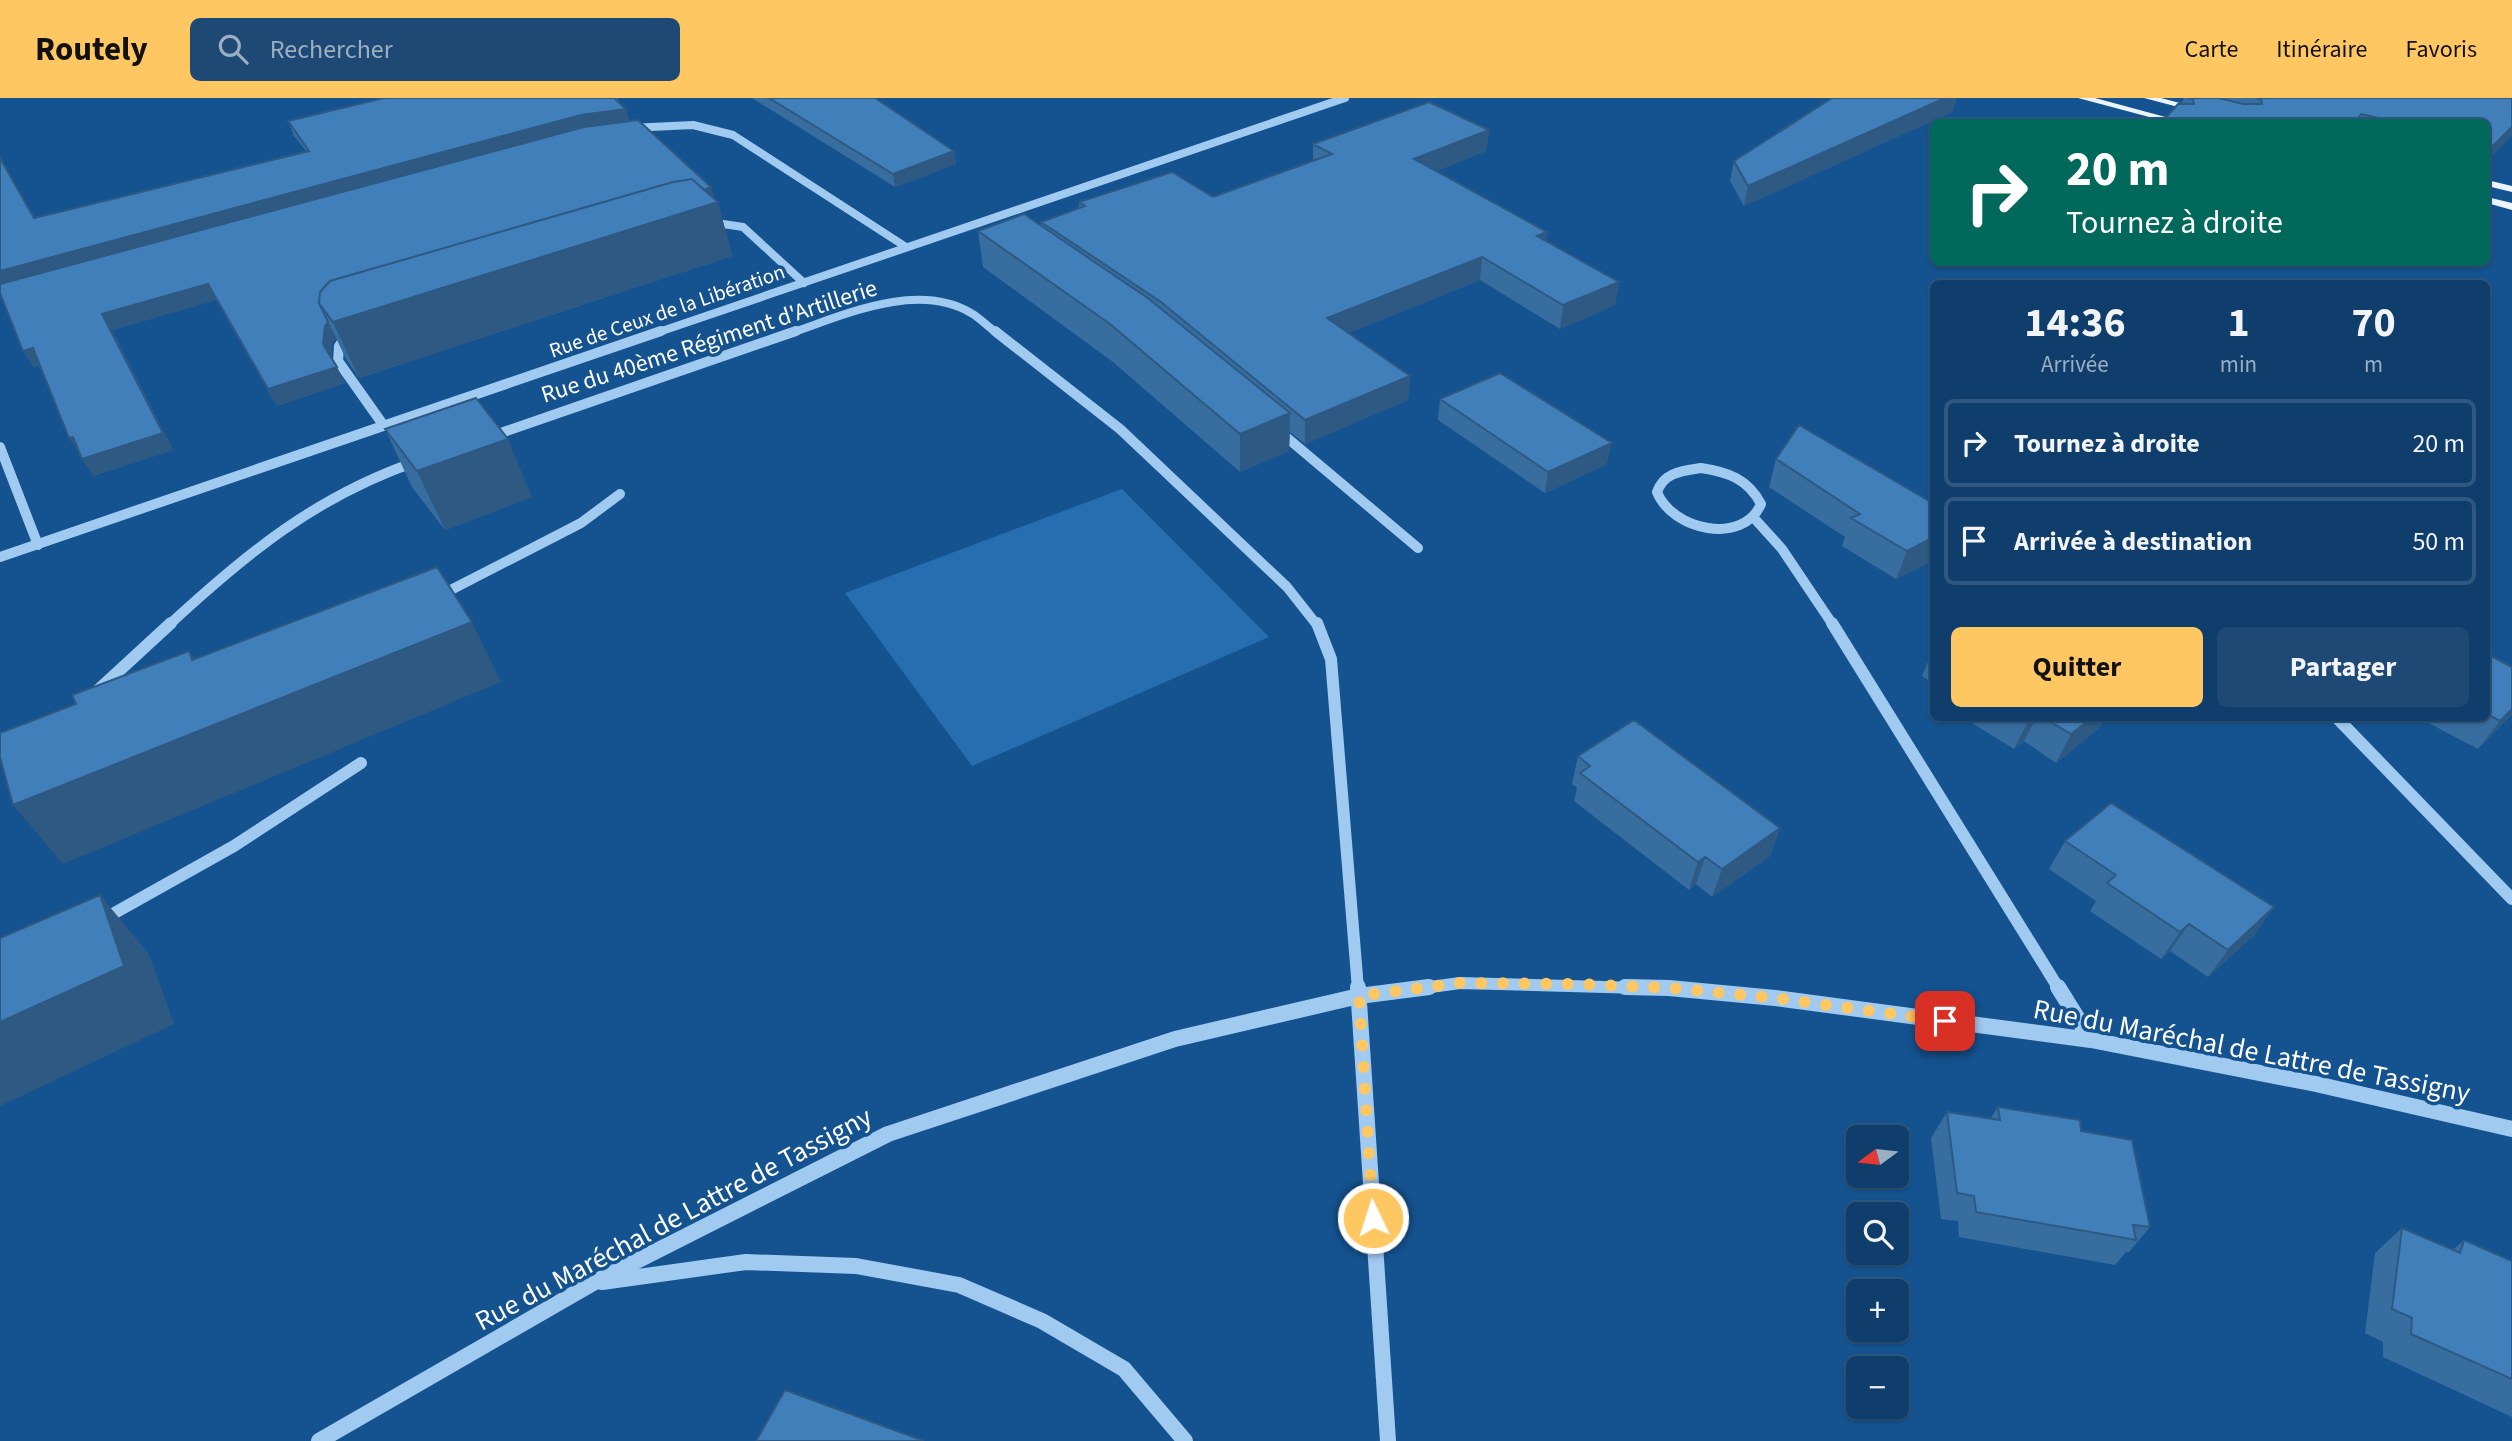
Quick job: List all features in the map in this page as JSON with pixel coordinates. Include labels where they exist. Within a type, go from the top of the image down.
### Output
[{"type":"main road","points":[[2083,98],[2167,119]]},
{"type":"main road","points":[[2149,98],[2234,119]]},
{"type":"main road","points":[[2490,184],[2512,189]]},
{"type":"main road","points":[[2490,201],[2512,207]]},
{"type":"street","name":"Rue de Ceux de la Libération","points":[[0,557],[1345,98]]},
{"type":"street","points":[[615,130],[669,124],[692,125],[733,135],[906,247]]},
{"type":"street","points":[[993,218],[1004,226]]},
{"type":"street","points":[[698,227],[723,224],[743,227],[804,283]]},
{"type":"street","name":"Rue du 40ème Régiment d'Artillerie","points":[[477,440],[806,327],[880,305],[935,300],[956,305],[971,313],[1120,429],[1287,587],[1316,622],[1331,659],[1359,996],[1388,1441]]},
{"type":"street","points":[[360,329],[347,333],[339,346],[338,361],[384,426]]},
{"type":"street","points":[[1269,423],[1418,548]]},
{"type":"street","points":[[0,447],[38,545]]},
{"type":"street","points":[[84,702],[230,573],[302,516],[369,479],[425,458]]},
{"type":"street","points":[[1686,469],[1725,472],[1745,481],[1755,490],[1761,504],[1754,518],[1742,525],[1726,528],[1690,524],[1662,508],[1657,497],[1657,487],[1663,478],[1686,469]]},
{"type":"street","points":[[431,600],[581,523],[620,494]]},
{"type":"street","points":[[1754,518],[1782,549],[1812,591],[2091,1040]]},
{"type":"street","points":[[2340,721],[2512,899]]},
{"type":"street","points":[[84,929],[187,875],[280,820],[361,763]]},
{"type":"street","name":"Rue du Maréchal de Lattre de Tassigny","points":[[319,1441],[593,1283],[888,1135],[1175,1039],[1359,996],[1460,983],[1670,988],[1775,998],[2091,1040],[2316,1084],[2512,1129]]},
{"type":"street","points":[[593,1283],[746,1262],[856,1266],[959,1285],[1042,1321],[1124,1368],[1185,1441]]},
{"type":"shaded area","points":[[1122,489],[1269,637],[972,766],[845,593]]},
{"type":"building","points":[[384,98],[614,98],[626,109],[581,115],[0,271],[0,158],[34,218],[309,151],[288,121]]},
{"type":"building","points":[[769,98],[875,98],[954,151],[893,174]]},
{"type":"building","points":[[1832,98],[1945,98],[1748,186],[1734,161]]},
{"type":"building","points":[[2188,98],[2219,98],[2243,104],[2262,104],[2261,99],[2256,98],[2512,98],[2512,127],[2493,146],[2490,145],[2490,119],[2384,119],[2361,114],[2357,119],[2165,119],[2178,104],[2194,104],[2193,99]]},
{"type":"building","points":[[1429,102],[1489,130],[1414,159],[1547,232],[1537,236],[1619,282],[1563,305],[1482,257],[1327,318],[1410,376],[1305,420],[1161,302],[1041,222],[1085,206],[1079,202],[1172,172],[1213,197],[1332,154],[1313,144]]},
{"type":"building","points":[[638,120],[711,187],[704,190],[692,179],[673,182],[330,281],[320,292],[319,303],[328,322],[323,344],[337,367],[268,389],[208,284],[102,314],[163,433],[82,459],[73,437],[69,438],[33,348],[23,351],[0,293],[0,284],[584,127]]},
{"type":"building","points":[[692,179],[718,202],[333,322],[319,303],[320,292],[330,281],[673,182]]},
{"type":"building","points":[[1024,214],[1149,299],[1290,413],[1240,434],[1110,324],[978,231]]},
{"type":"building","points":[[1500,373],[1612,443],[1548,472],[1440,399]]},
{"type":"building","points":[[476,398],[508,439],[417,471],[385,429]]},
{"type":"building","points":[[1799,425],[1930,502],[1930,539],[1907,551],[1851,518],[1860,514],[1776,459]]},
{"type":"building","points":[[437,567],[472,622],[13,805],[0,757],[0,733],[76,704],[72,695],[189,651],[192,660]]},
{"type":"building","points":[[2490,656],[2512,667],[2512,709],[2500,721],[2490,716]]},
{"type":"building","points":[[1634,720],[1780,828],[1722,869],[1705,857],[1698,862],[1580,773],[1590,766],[1578,756]]},
{"type":"building","points":[[2049,721],[2088,721],[2071,734]]},
{"type":"building","points":[[2111,803],[2274,907],[2228,950],[2189,924],[2180,932],[2107,883],[2116,875],[2065,841]]},
{"type":"building","points":[[100,895],[124,966],[0,1022],[0,938]]},
{"type":"building","points":[[1998,1107],[2080,1120],[2081,1131],[2132,1140],[2150,1227],[2133,1225],[2136,1240],[1976,1212],[1974,1196],[1957,1193],[1947,1112],[2000,1120]]},
{"type":"building","points":[[2402,1228],[2460,1253],[2464,1240],[2512,1261],[2512,1379],[2411,1334],[2412,1318],[2392,1309]]},
{"type":"building","points":[[785,1390],[924,1441],[756,1441]]},
{"type":"route","points":[[1373,1218],[1359,996],[1460,983],[1577,984],[1670,988],[1775,998],[1945,1021]]}]
